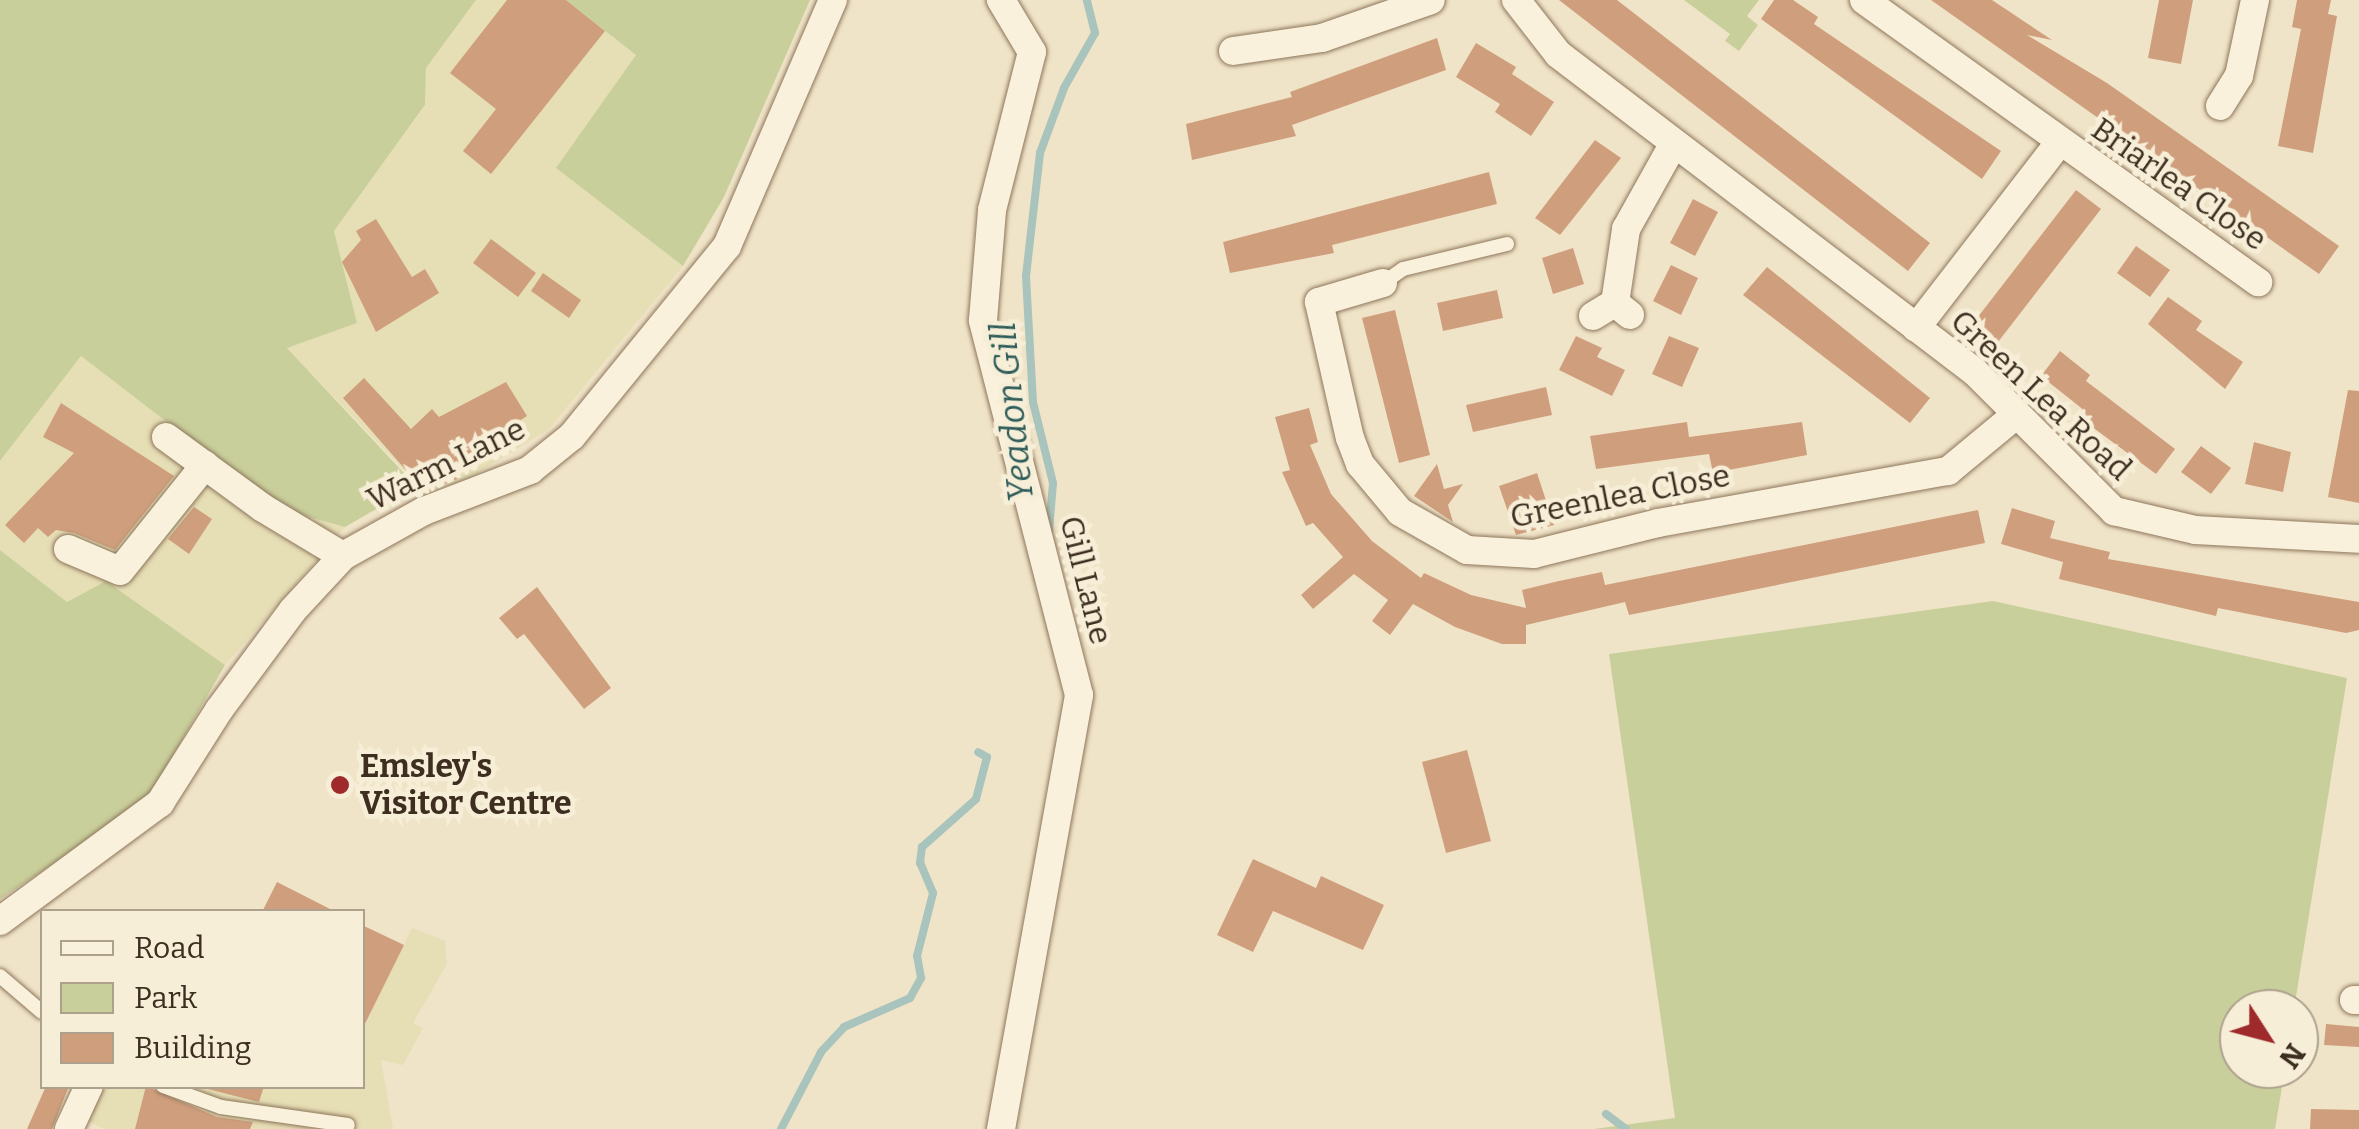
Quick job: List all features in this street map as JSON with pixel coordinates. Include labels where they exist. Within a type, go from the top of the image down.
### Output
[{"type":"street","name":"Warm Lane","points":[[0,922],[160,803],[229,696],[343,556],[424,511],[530,470],[572,436],[727,246],[833,0]]},
{"type":"street","name":"Gill Lane","points":[[1001,0],[1032,52],[992,210],[983,320],[1080,695],[1001,1129]]},
{"type":"street","points":[[1233,51],[1322,38],[1431,0]]},
{"type":"street","name":"Green Lea Road","points":[[1516,0],[1558,54],[1916,328],[2016,414],[2114,511],[2194,530],[2359,540]]},
{"type":"street","name":"Briarlea Close","points":[[1864,0],[2258,282]]},
{"type":"street","points":[[2220,106],[2238,76],[2254,0]]},
{"type":"street","name":"Briarlea Close","points":[[1916,328],[2060,142]]},
{"type":"street","points":[[1613,311],[1626,229],[1673,145]]},
{"type":"street","name":"Greenlea Close","points":[[1383,283],[1319,302],[1350,438],[1360,464],[1400,512],[1468,550],[1534,554],[1658,523],[1948,471],[2016,414]]},
{"type":"street","points":[[166,437],[343,556]]},
{"type":"street","points":[[68,549],[120,571],[205,465]]},
{"type":"street","points":[[70,1129],[88,1089]]},
{"type":"lane","points":[[1383,283],[1403,270],[1507,244]]},
{"type":"lane","points":[[0,976],[40,1010]]},
{"type":"lane","points":[[170,1089],[221,1107],[348,1125]]},
{"type":"shaded area","points":[[476,0],[566,0],[636,55],[557,169],[683,266],[549,429],[463,482],[424,491],[287,348],[357,323],[334,231],[425,106],[426,68]]},
{"type":"shaded area","points":[[81,356],[280,509],[345,527],[225,665],[106,581],[67,602],[0,550],[0,461]]},
{"type":"shaded area","points":[[412,928],[445,941],[447,964],[413,1023],[423,1028],[403,1065],[381,1060],[393,1129],[104,1129],[84,1119],[95,1089],[365,1089],[365,1025]]},
{"type":"green space","points":[[0,0],[476,0],[426,68],[425,105],[334,231],[357,323],[287,348],[416,486],[345,527],[280,509],[81,356],[0,461]]},
{"type":"green space","points":[[566,0],[810,0],[724,197],[683,266],[556,168],[636,55]]},
{"type":"green space","points":[[1684,0],[1759,0],[1747,16],[1758,25],[1739,51],[1725,41],[1730,34]]},
{"type":"green space","points":[[0,550],[67,602],[106,581],[225,665],[146,802],[0,899]]},
{"type":"green space","points":[[1993,601],[2347,678],[2297,989],[2219,989],[2219,1089],[2282,1089],[2275,1129],[1594,1129],[1675,1118],[1609,654]]},
{"type":"building","points":[[507,0],[566,0],[605,31],[491,174],[463,151],[496,109],[450,73]]},
{"type":"building","points":[[1559,0],[1617,0],[1930,243],[1908,271]]},
{"type":"building","points":[[1774,0],[1793,0],[1818,17],[1814,24],[2001,151],[1982,179],[1761,19]]},
{"type":"building","points":[[1931,0],[1992,0],[2052,40],[2027,35],[2107,83],[2339,246],[2319,274]]},
{"type":"building","points":[[2159,0],[2193,0],[2181,64],[2148,58]]},
{"type":"building","points":[[2297,0],[2331,0],[2328,14],[2337,16],[2313,153],[2278,146],[2301,29],[2292,27]]},
{"type":"building","points":[[1437,38],[1446,70],[1292,125],[1296,136],[1192,160],[1186,124],[1292,97],[1290,92]]},
{"type":"building","points":[[1476,43],[1516,67],[1512,74],[1554,102],[1531,136],[1495,112],[1500,104],[1456,77]]},
{"type":"building","points":[[1595,140],[1621,158],[1560,235],[1535,218]]},
{"type":"building","points":[[1489,172],[1497,204],[1332,245],[1334,253],[1230,273],[1223,242]]},
{"type":"building","points":[[2076,190],[2101,209],[1998,342],[1974,322]]},
{"type":"building","points":[[1693,199],[1718,212],[1695,256],[1670,243]]},
{"type":"building","points":[[376,219],[412,277],[425,269],[439,293],[376,332],[342,262],[361,240],[356,231]]},
{"type":"building","points":[[491,239],[536,273],[518,297],[473,263]]},
{"type":"building","points":[[2136,246],[2170,270],[2150,297],[2117,273]]},
{"type":"building","points":[[1573,248],[1584,284],[1553,294],[1542,258]]},
{"type":"building","points":[[1671,265],[1698,278],[1681,315],[1653,301]]},
{"type":"building","points":[[1767,267],[1930,398],[1910,423],[1743,295]]},
{"type":"building","points":[[543,273],[581,300],[569,318],[531,291]]},
{"type":"building","points":[[1497,290],[1503,318],[1443,331],[1437,303]]},
{"type":"building","points":[[2168,297],[2202,321],[2196,330],[2243,362],[2225,389],[2148,324]]},
{"type":"building","points":[[1395,310],[1430,455],[1399,463],[1362,318]]},
{"type":"building","points":[[1576,336],[1602,348],[1597,357],[1625,370],[1612,396],[1559,370]]},
{"type":"building","points":[[1669,336],[1699,348],[1682,387],[1652,374]]},
{"type":"building","points":[[2060,351],[2090,375],[2086,381],[2175,449],[2156,474],[2080,418],[2085,411],[2041,376]]},
{"type":"building","points":[[364,378],[411,429],[432,409],[439,417],[506,382],[527,416],[450,467],[460,478],[424,491],[343,398]]},
{"type":"building","points":[[1546,387],[1552,415],[1473,432],[1466,405]]},
{"type":"building","points":[[2348,390],[2359,391],[2359,503],[2328,497]]},
{"type":"building","points":[[61,403],[174,476],[115,550],[74,533],[56,530],[48,537],[38,528],[24,543],[5,525],[74,453],[43,437]]},
{"type":"building","points":[[1309,408],[1318,442],[1310,445],[1331,494],[1372,541],[1421,578],[1424,573],[1471,595],[1526,608],[1522,590],[1559,581],[1602,572],[1605,585],[1978,510],[1985,543],[1629,615],[1625,602],[1526,625],[1526,644],[1502,644],[1455,627],[1413,604],[1390,635],[1372,621],[1388,600],[1354,574],[1313,609],[1301,595],[1343,557],[1313,523],[1306,526],[1282,472],[1290,470],[1275,417]]},
{"type":"building","points":[[1687,422],[1689,437],[1802,422],[1807,455],[1713,473],[1709,454],[1596,469],[1590,436]]},
{"type":"building","points":[[2254,442],[2291,452],[2283,492],[2245,484]]},
{"type":"building","points":[[2201,446],[2231,468],[2211,494],[2181,472]]},
{"type":"building","points":[[1437,464],[1444,489],[1463,484],[1448,505],[1453,522],[1414,496]]},
{"type":"building","points":[[1537,473],[1554,525],[1516,535],[1499,486]]},
{"type":"building","points":[[194,507],[212,519],[189,554],[168,539]]},
{"type":"building","points":[[2012,508],[2055,521],[2050,538],[2110,552],[2108,559],[2359,602],[2359,630],[2346,633],[2218,608],[2216,616],[2059,579],[2063,562],[2001,544]]},
{"type":"building","points":[[537,587],[611,688],[584,709],[524,634],[517,639],[499,618]]},
{"type":"building","points":[[1467,750],[1491,841],[1446,853],[1422,762]]},
{"type":"building","points":[[1253,859],[1316,888],[1321,876],[1384,905],[1363,950],[1273,911],[1253,952],[1217,935]]},
{"type":"building","points":[[277,882],[330,909],[264,909]]},
{"type":"building","points":[[365,926],[404,945],[365,1024]]},
{"type":"building","points":[[2326,1024],[2359,1027],[2359,1047],[2324,1045]]},
{"type":"building","points":[[45,1089],[68,1089],[52,1129],[27,1129]]},
{"type":"building","points":[[145,1089],[217,1117],[253,1122],[250,1129],[135,1129]]},
{"type":"building","points":[[208,1089],[263,1089],[259,1102]]},
{"type":"building","points":[[2311,1109],[2359,1110],[2359,1129],[2310,1129]]},
{"type":"waterway","name":"Yeadon Gill","points":[[1049,531],[1053,483],[1033,402],[1026,276],[1040,153],[1064,88],[1095,33],[1087,0]]},
{"type":"waterway","name":"Yeadon Gill","points":[[781,1129],[821,1052],[844,1027],[910,998],[921,978],[917,956],[933,893],[920,863],[922,847],[976,799],[987,757],[978,752]]},
{"type":"waterway","points":[[1606,1114],[1626,1129]]},
{"type":"place","name":"Emsley's Visitor Centre","points":[[340,785]]}]
